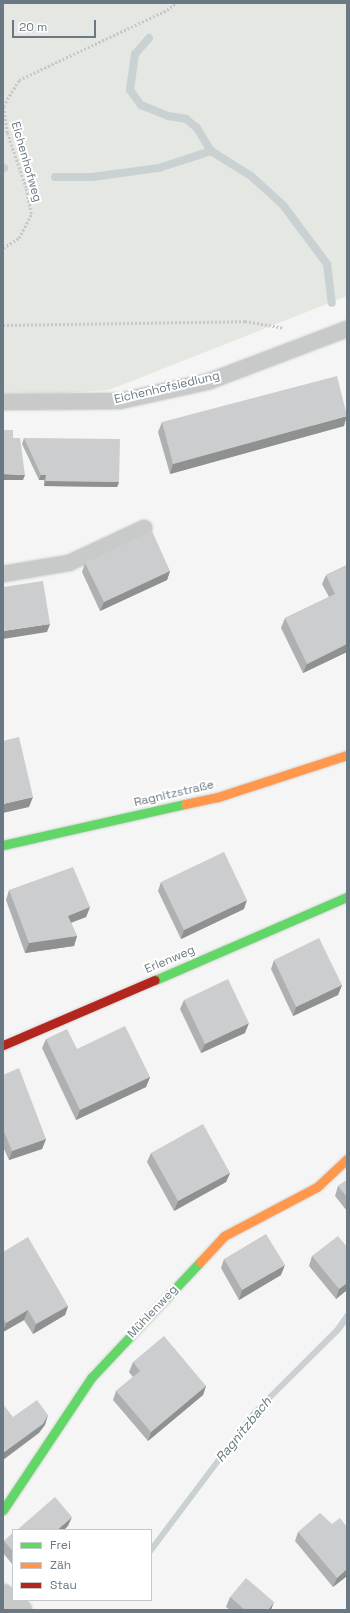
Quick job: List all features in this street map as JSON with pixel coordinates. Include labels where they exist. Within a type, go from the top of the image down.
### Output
[{"type":"street","name":"Ragnitzstraße","points":[[3,845],[218,797],[347,754]]},
{"type":"street","name":"Erlenweg","points":[[3,1045],[347,897]]},
{"type":"street","name":"Mühlenweg","points":[[3,1510],[92,1378],[224,1236],[318,1187],[347,1159]]},
{"type":"street","points":[[3,1595],[21,1610]]},
{"type":"lane","name":"Eichenhofsiedlung","points":[[3,402],[120,401],[210,381],[347,329]]},
{"type":"lane","points":[[3,574],[69,563],[144,528]]},
{"type":"path","name":"Eichenhofweg","points":[[3,248],[19,238],[32,214],[4,120],[3,106],[20,80],[167,10],[176,3]]},
{"type":"path","points":[[3,325],[245,321],[291,329]]},
{"type":"shaded area","points":[[3,3],[347,3],[347,296],[109,390],[3,397]]},
{"type":"water","name":"Ragnitzbach","points":[[347,1311],[347,1323],[340,1332],[256,1415],[152,1554],[152,1544],[252,1411],[335,1328]]},
{"type":"building","points":[[337,376],[347,416],[173,464],[162,422]]},
{"type":"building","points":[[3,430],[13,430],[13,438],[20,438],[25,475],[3,474]]},
{"type":"building","points":[[24,438],[120,439],[119,482],[46,481],[46,475],[41,475]]},
{"type":"building","points":[[152,531],[170,571],[104,602],[85,563]]},
{"type":"building","points":[[347,565],[347,644],[307,664],[285,618],[335,594],[326,575]]},
{"type":"building","points":[[43,581],[50,624],[3,631],[3,587]]},
{"type":"building","points":[[19,737],[33,797],[3,804],[3,741]]},
{"type":"building","points":[[224,852],[247,900],[184,930],[161,882]]},
{"type":"building","points":[[73,867],[90,907],[68,916],[77,936],[29,943],[9,890]]},
{"type":"building","points":[[319,938],[342,985],[296,1007],[274,960]]},
{"type":"building","points":[[228,979],[249,1023],[205,1044],[184,1000]]},
{"type":"building","points":[[125,1026],[150,1077],[80,1110],[46,1039],[67,1029],[77,1049]]},
{"type":"building","points":[[19,1068],[46,1139],[12,1151],[3,1129],[3,1075]]},
{"type":"building","points":[[203,1124],[230,1173],[178,1201],[151,1153]]},
{"type":"building","points":[[347,1180],[347,1197],[338,1186]]},
{"type":"building","points":[[266,1234],[285,1265],[242,1290],[224,1259]]},
{"type":"building","points":[[338,1236],[347,1247],[347,1283],[339,1289],[312,1256]]},
{"type":"building","points":[[28,1237],[68,1306],[36,1324],[28,1310],[6,1323],[3,1317],[3,1252]]},
{"type":"building","points":[[164,1336],[206,1386],[151,1432],[116,1391],[140,1371],[133,1362]]},
{"type":"building","points":[[37,1400],[48,1415],[43,1424],[3,1453],[3,1404],[13,1417]]},
{"type":"building","points":[[55,1497],[72,1517],[58,1529],[18,1529]]},
{"type":"building","points":[[320,1513],[332,1524],[340,1518],[347,1527],[347,1569],[337,1578],[298,1532]]},
{"type":"building","points":[[12,1534],[12,1550],[4,1541]]},
{"type":"building","points":[[246,1578],[274,1602],[268,1610],[245,1610],[230,1597]]},
{"type":"waterway","points":[[149,38],[135,54],[130,90],[141,105],[168,116],[186,119],[197,128],[211,151]]},
{"type":"waterway","points":[[55,177],[92,177],[159,168],[211,151],[251,176],[283,205],[327,264],[332,303]]},
{"type":"traffic: fast","points":[[3,845],[185,804]]},
{"type":"traffic: fast","points":[[155,980],[347,897]]},
{"type":"traffic: fast","points":[[3,1510],[91,1378],[200,1262]]},
{"type":"traffic: slow","points":[[185,804],[218,797],[347,755]]},
{"type":"traffic: slow","points":[[200,1262],[224,1236],[317,1187],[347,1159]]},
{"type":"traffic: jam","points":[[3,1045],[155,980]]}]
